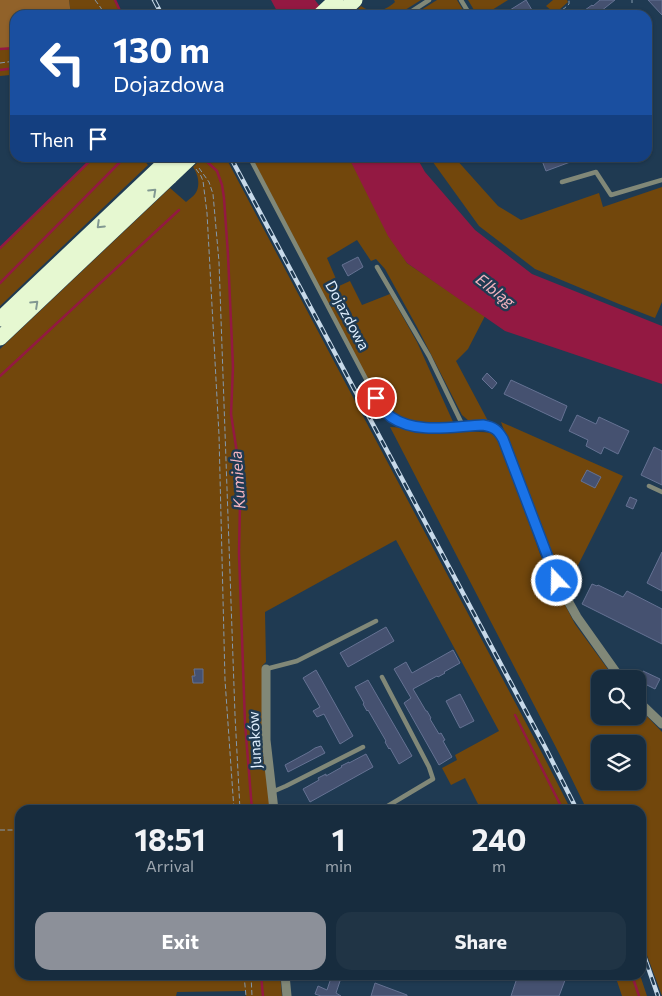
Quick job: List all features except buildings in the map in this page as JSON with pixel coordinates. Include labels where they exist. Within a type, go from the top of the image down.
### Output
[{"type":"highway","points":[[325,10],[336,0]]},
{"type":"highway","points":[[344,10],[355,0]]},
{"type":"highway","points":[[0,319],[167,167],[189,162]]},
{"type":"highway","points":[[0,338],[167,167]]},
{"type":"street","name":"Dojazdowa","points":[[463,426],[491,426],[498,431],[503,439],[561,588],[577,617],[614,670]]},
{"type":"street","name":"Junaków","points":[[266,669],[266,740],[273,805]]},
{"type":"street","points":[[646,708],[662,724]]},
{"type":"street","points":[[285,980],[287,996]]},
{"type":"lane","points":[[414,10],[429,0]]},
{"type":"lane","name":"Dojazdowa","points":[[252,162],[383,409],[402,423],[414,427],[463,426]]},
{"type":"lane","points":[[562,182],[596,172],[611,195],[662,180]]},
{"type":"lane","points":[[377,267],[429,356],[463,426]]},
{"type":"lane","points":[[649,486],[662,492]]},
{"type":"lane","points":[[266,669],[297,662],[376,621]]},
{"type":"lane","points":[[382,677],[433,779],[389,805]]},
{"type":"lane","points":[[272,792],[362,746]]},
{"type":"path","points":[[562,10],[569,4],[569,0]]},
{"type":"path","points":[[194,162],[209,182],[213,194],[218,262],[240,805]]},
{"type":"path","points":[[202,176],[207,213],[219,435],[225,680],[234,805]]},
{"type":"path","points":[[0,830],[15,830]]},
{"type":"path","points":[[244,980],[246,996]]},
{"type":"path","points":[[251,980],[252,996]]},
{"type":"shaded area","points":[[0,0],[69,0],[70,10],[10,10],[10,49],[0,50]]},
{"type":"shaded area","points":[[69,0],[115,0],[120,10],[70,10]]},
{"type":"shaded area","points":[[394,0],[421,0],[405,10],[383,10],[395,2]]},
{"type":"shaded area","points":[[437,0],[457,0],[463,10],[421,10]]},
{"type":"shaded area","points":[[468,0],[508,0],[492,10],[474,10]]},
{"type":"shaded area","points":[[553,0],[567,0],[568,2],[559,10],[551,10],[546,6]]},
{"type":"shaded area","points":[[361,6],[370,10],[357,10]]},
{"type":"shaded area","points":[[10,49],[10,75],[0,76],[0,50]]},
{"type":"shaded area","points":[[89,162],[145,162],[148,165],[0,306],[0,248]]},
{"type":"shaded area","points":[[198,162],[228,162],[568,805],[478,805],[465,778],[451,785],[442,768],[457,760],[455,755],[499,731],[396,540],[265,612],[266,662],[262,666],[263,742],[269,805],[15,805],[15,980],[280,980],[282,996],[246,996],[245,991],[177,992],[176,996],[0,996],[0,349],[170,188],[186,202],[193,196],[197,191],[198,184],[193,167]]},
{"type":"shaded area","points":[[254,162],[351,162],[407,263],[485,316],[468,349],[456,361],[488,421],[469,421],[462,415],[385,269],[376,259],[371,261],[357,240],[327,258],[339,286],[350,281],[362,305],[390,294],[417,342],[454,424],[421,426],[412,424],[394,415],[378,399]]},
{"type":"shaded area","points":[[433,162],[459,162],[498,206],[521,220],[599,193],[603,207],[662,187],[662,302],[655,318],[535,269],[479,226]]},
{"type":"shaded area","points":[[501,422],[623,476],[565,591],[550,558]]},
{"type":"shaded area","points":[[390,427],[498,433],[540,554],[575,624],[608,670],[591,670],[591,725],[646,725],[646,715],[662,732],[662,996],[646,953],[646,805],[585,805]]},
{"type":"shaded area","points":[[617,980],[642,980],[647,996],[622,996]]},
{"type":"water","points":[[271,0],[315,0],[322,10],[276,10]]},
{"type":"water","name":"Elbląg","points":[[351,162],[419,162],[425,172],[475,230],[532,274],[662,326],[662,384],[505,331],[407,263],[388,236]]},
{"type":"waterway","name":"Kumiela","points":[[115,0],[120,10]]},
{"type":"waterway","points":[[0,49],[10,48]]},
{"type":"waterway","points":[[0,70],[10,69]]},
{"type":"waterway","points":[[0,248],[89,162]]},
{"type":"waterway","points":[[0,283],[120,162]]},
{"type":"waterway","name":"Kumiela","points":[[207,162],[217,171],[222,185],[228,255],[233,367],[231,414],[237,453],[240,504],[239,553],[245,723],[252,805]]},
{"type":"waterway","points":[[0,376],[179,210]]},
{"type":"waterway","points":[[515,715],[560,805]]},
{"type":"waterway","name":"Kumiela","points":[[261,980],[263,996]]},
{"type":"waterway","points":[[634,980],[639,996]]},
{"type":"railway","points":[[154,0],[159,10]]},
{"type":"railway","points":[[233,162],[574,805]]},
{"type":"railway","points":[[646,961],[658,996]]},
{"type":"route","points":[[376,398],[390,416],[414,427],[483,425],[491,426],[498,431],[503,439],[557,581]]}]
